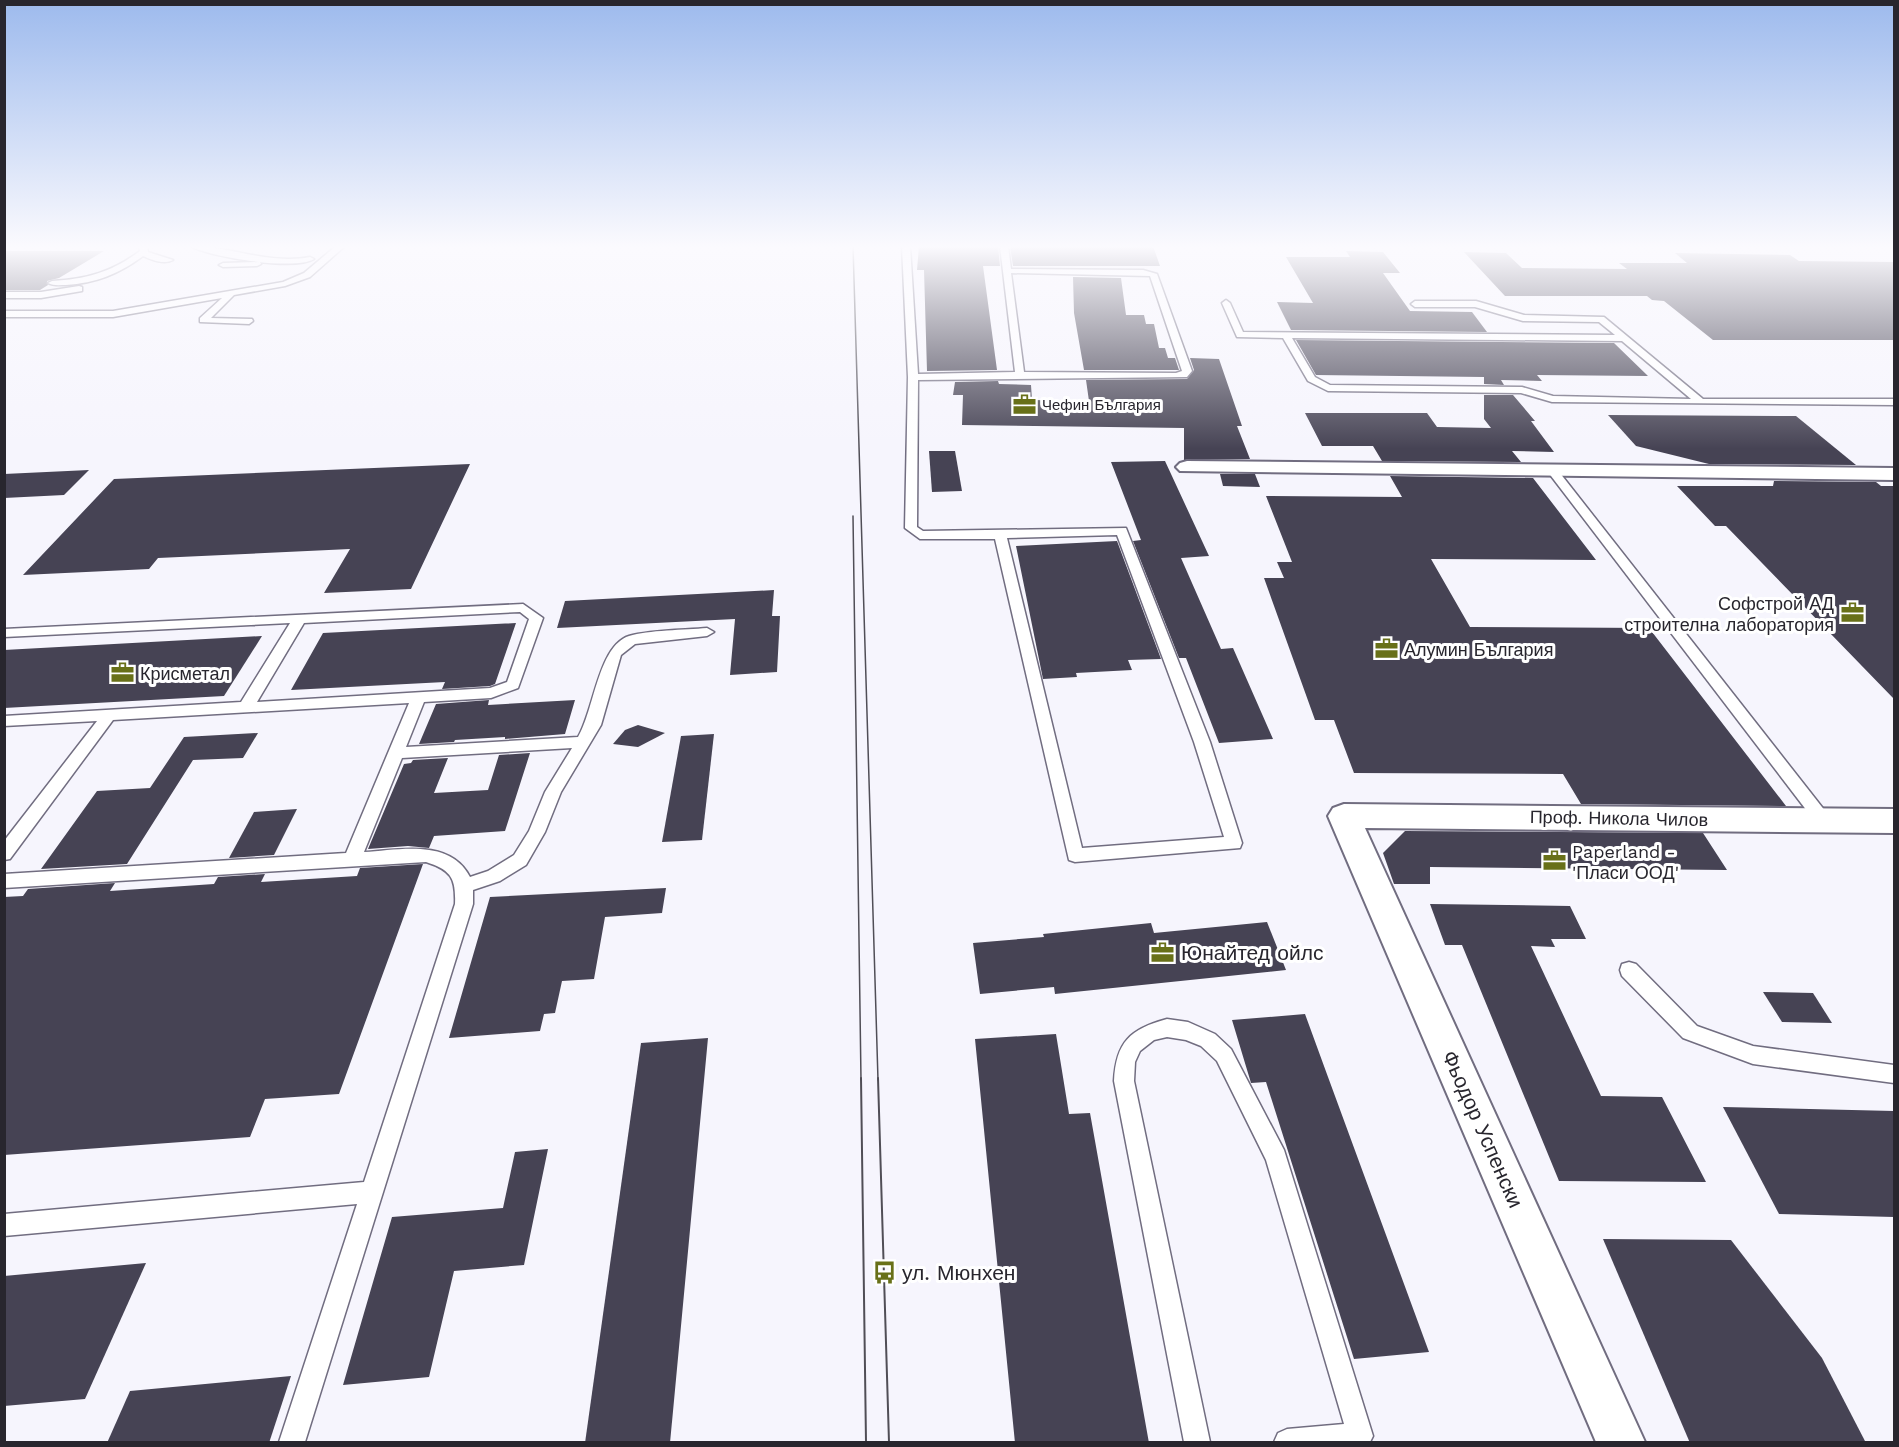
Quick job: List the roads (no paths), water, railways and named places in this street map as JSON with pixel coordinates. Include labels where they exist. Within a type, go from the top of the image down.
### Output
[{"type":"street","points":[[1187,466],[1894,474]]},
{"type":"street","name":"Проф. Никола Чилов","points":[[1344,816],[1894,821]]},
{"type":"street","name":"Фьодор Успенски","points":[[1344,816],[1621,1443]]},
{"type":"lane","points":[[4,314],[116,314]]},
{"type":"lane","points":[[211,314],[204,320],[249,321]]},
{"type":"lane","points":[[910,314],[913,377],[911,528],[920,535],[1122,531],[1202,742],[1234,843],[1075,855],[1000,535]]},
{"type":"lane","points":[[1012,314],[1020,375]]},
{"type":"lane","points":[[913,377],[1184,375],[1187,371],[1167,314]]},
{"type":"lane","points":[[1231,314],[1240,335],[1624,338]]},
{"type":"lane","points":[[1508,314],[1523,318],[1601,319],[1701,402]]},
{"type":"lane","points":[[1286,336],[1311,379],[1328,388],[1522,390],[1552,399],[1894,402]]},
{"type":"lane","points":[[1552,470],[1823,820]]},
{"type":"lane","points":[[4,633],[524,608],[536,618],[513,685],[491,693],[4,721]]},
{"type":"lane","points":[[246,707],[299,619]]},
{"type":"lane","points":[[465,886],[494,876],[520,860],[537,832],[553,792],[593,725],[615,653],[622,645],[631,640],[707,632]]},
{"type":"lane","points":[[352,860],[419,697]]},
{"type":"lane","points":[[4,854],[109,715]]},
{"type":"lane","points":[[396,753],[581,742]]},
{"type":"lane","points":[[4,881],[426,855],[445,861],[459,871],[465,886],[464,904],[292,1443]]},
{"type":"lane","points":[[1629,970],[1690,1032],[1753,1055],[1894,1074]]},
{"type":"lane","points":[[1197,1443],[1124,1081],[1125,1061],[1133,1045],[1148,1033],[1167,1028],[1188,1030],[1208,1040],[1224,1055],[1276,1157],[1360,1436],[1287,1443]]},
{"type":"lane","points":[[4,1225],[371,1192]]},
{"type":"tram line","points":[[855,314],[878,1080]]},
{"type":"tram line","points":[[853,516],[861,1080]]},
{"type":"tram line","points":[[861,1078],[866,1442]]},
{"type":"tram line","points":[[878,1078],[889,1442]]},
{"type":"place","name":"Чефин България","points":[[1024,405]]},
{"type":"place","name":"Софстрой АД строителна лаборатория","points":[[1852,613]]},
{"type":"place","name":"Алумин България","points":[[1386,649]]},
{"type":"place","name":"Крисметал","points":[[122,673]]},
{"type":"place","name":"Paperland - 'Пласи ООД'","points":[[1554,861]]},
{"type":"place","name":"Юнайтед ойлс","points":[[1163,952]]},
{"type":"place","name":"ул. Мюнхен","points":[[884,1272]]}]
